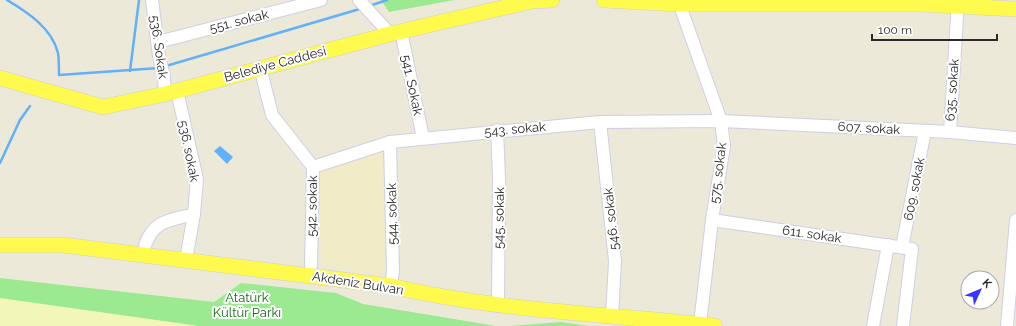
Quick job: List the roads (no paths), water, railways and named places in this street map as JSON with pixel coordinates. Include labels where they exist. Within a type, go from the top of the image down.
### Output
[{"type":"main road","name":"Belediye Caddesi","points":[[0,78],[103,106],[171,92],[390,29],[532,1],[552,0]]},
{"type":"main road","points":[[604,0],[958,4],[1016,10]]},
{"type":"main road","name":"Akdeniz Bulvarı","points":[[0,245],[63,245],[147,257],[186,260],[391,286],[423,294],[498,306],[708,325]]},
{"type":"street","name":"536. Sokak","points":[[152,0],[159,56],[164,77],[171,92]]},
{"type":"street","name":"551. sokak","points":[[158,42],[321,0]]},
{"type":"street","points":[[360,0],[390,29]]},
{"type":"street","name":"575. sokak","points":[[678,2],[721,120],[724,146],[712,220],[708,325]]},
{"type":"street","name":"635. sokak","points":[[950,132],[958,4]]},
{"type":"street","name":"541. Sokak","points":[[390,29],[423,138]]},
{"type":"street","name":"542. sokak","points":[[260,67],[272,115],[313,167],[311,266]]},
{"type":"street","name":"536. sokak","points":[[171,92],[197,179],[194,214],[186,260]]},
{"type":"street","name":"543. sokak","points":[[313,167],[390,142],[423,138],[497,130],[600,122],[721,120]]},
{"type":"street","name":"607. sokak","points":[[721,120],[950,132],[1016,138]]},
{"type":"street","name":"546. sokak","points":[[600,122],[615,261],[612,316]]},
{"type":"street","name":"545. sokak","points":[[497,130],[499,177],[498,306]]},
{"type":"street","name":"609. sokak","points":[[903,326],[907,248],[925,131]]},
{"type":"street","name":"544. sokak","points":[[390,142],[393,271],[391,286]]},
{"type":"street","points":[[145,245],[150,232],[161,223],[194,214]]},
{"type":"street","name":"611. sokak","points":[[712,220],[907,248]]},
{"type":"street","points":[[1007,326],[1016,220]]},
{"type":"street","points":[[873,326],[888,245]]},
{"type":"water","points":[[220,146],[233,157],[227,164],[214,151]]},
{"type":"waterway","points":[[7,0],[30,15],[50,36],[58,53],[59,75],[159,68]]},
{"type":"waterway","points":[[130,71],[139,0]]},
{"type":"waterway","points":[[369,6],[387,0]]},
{"type":"waterway","points":[[166,66],[363,8]]},
{"type":"waterway","points":[[0,163],[20,120],[30,106]]},
{"type":"park label","name":"Atatürk Kültür Parkı","points":[[247,304]]}]
